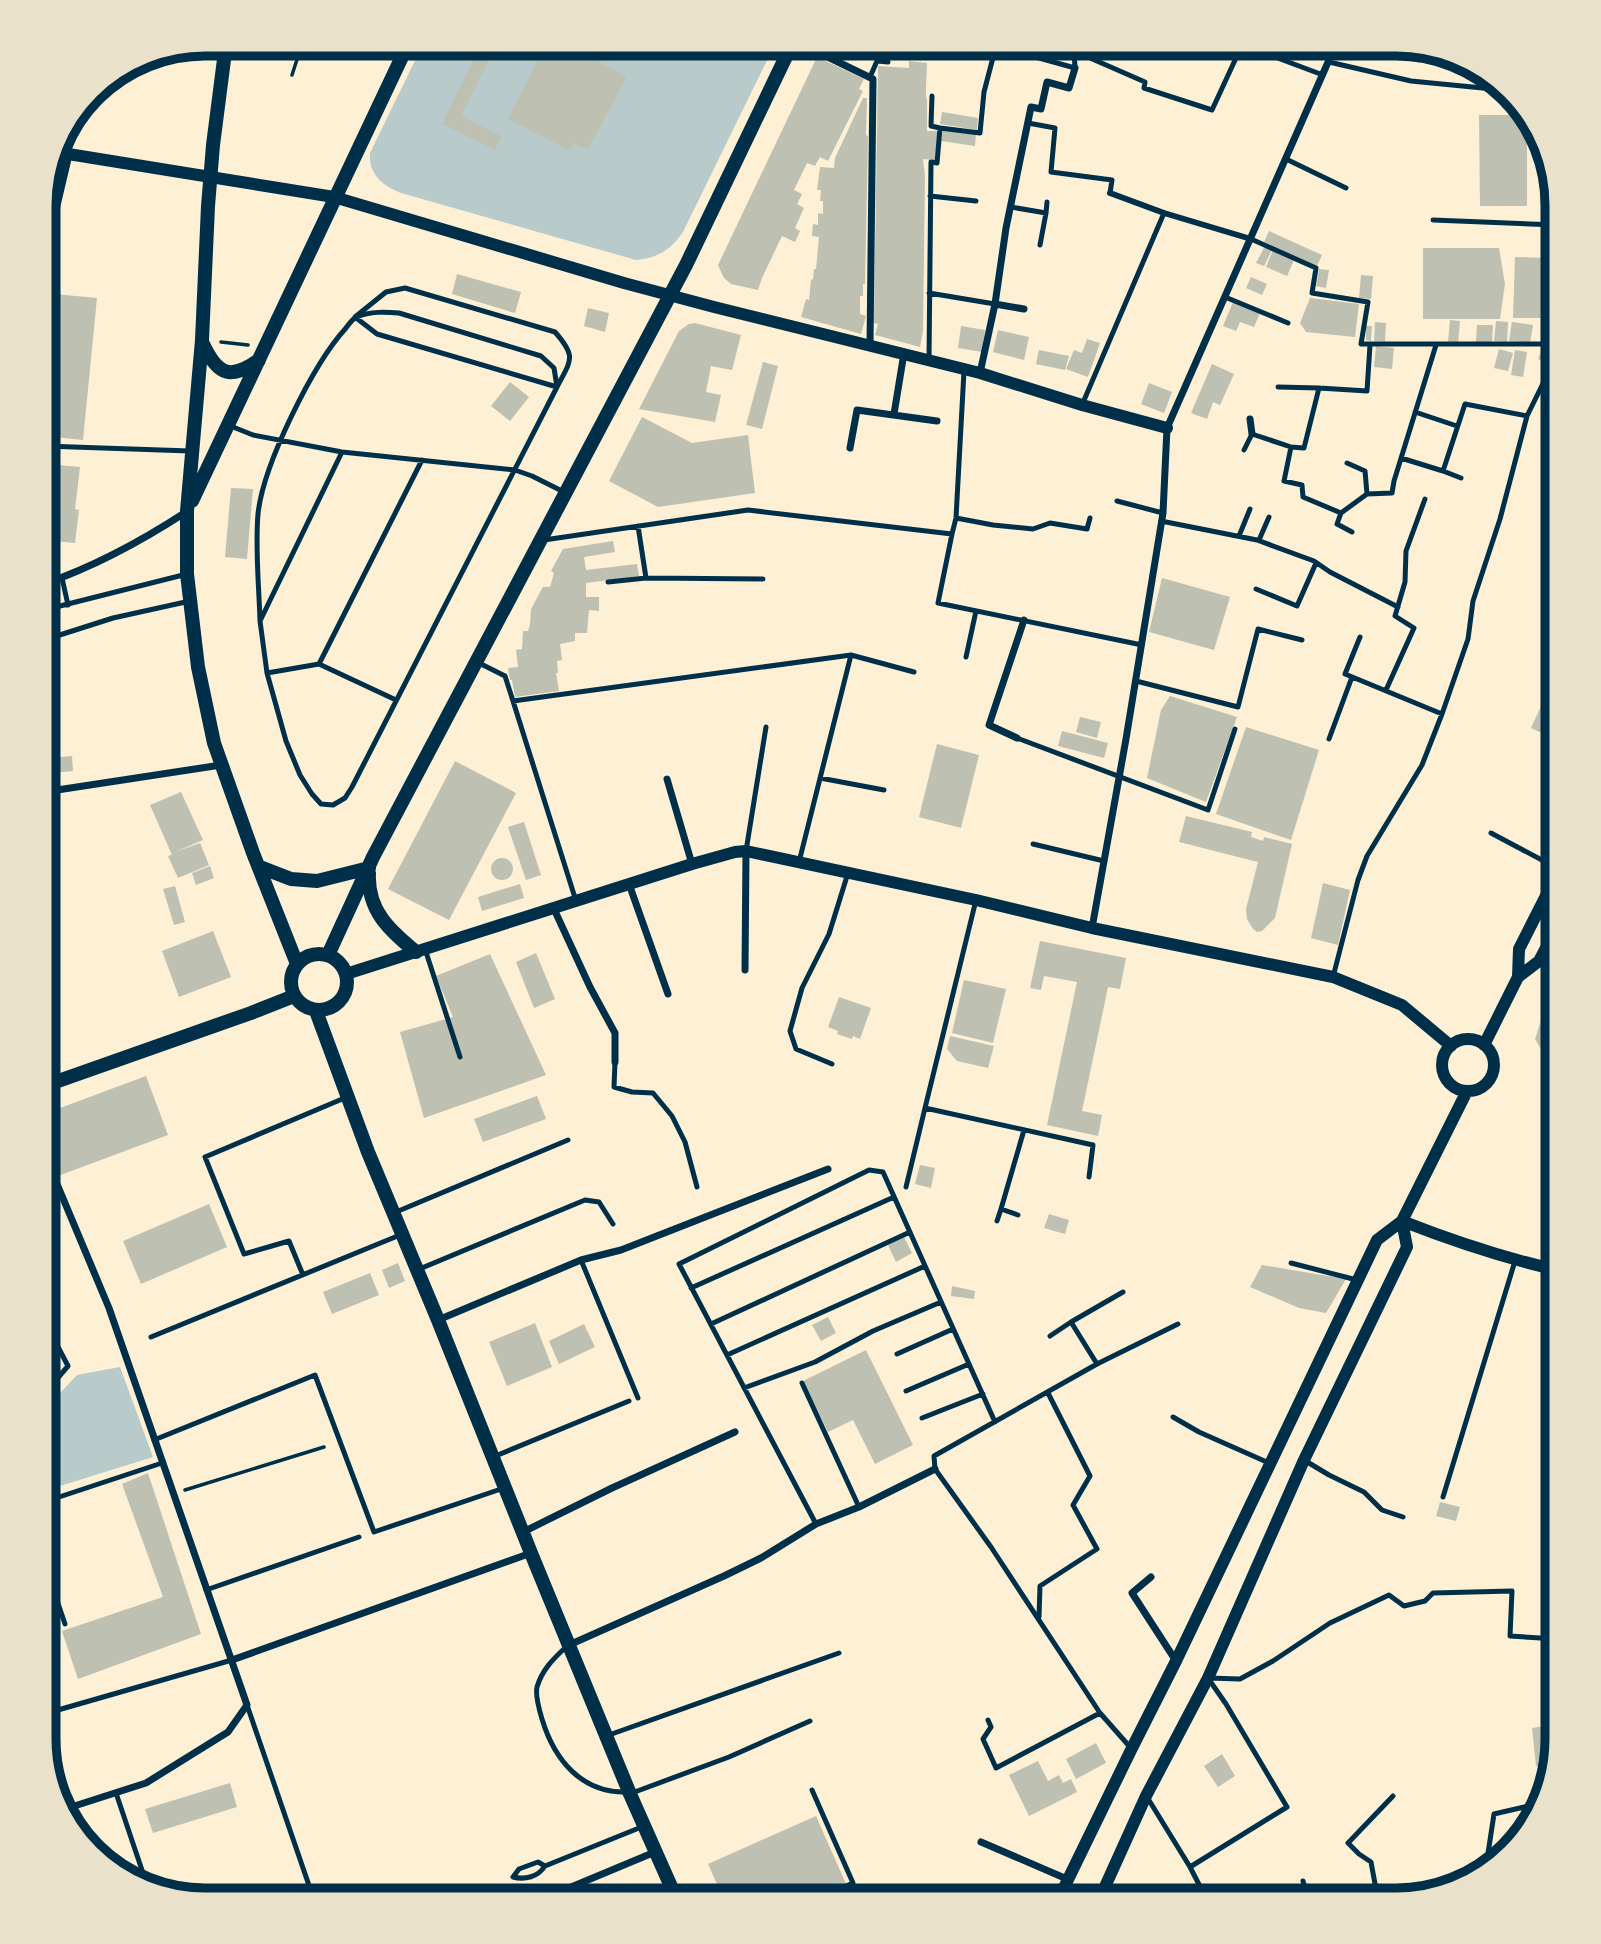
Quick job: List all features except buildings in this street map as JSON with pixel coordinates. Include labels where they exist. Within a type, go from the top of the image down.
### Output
[{"type":"main road","points":[[225,56],[210,177],[202,340],[187,511],[187,574],[205,706],[221,765],[297,964]]},
{"type":"main road","points":[[187,511],[402,56]]},
{"type":"main road","points":[[328,955],[369,868],[670,295],[786,56]]},
{"type":"main road","points":[[202,340],[210,360],[223,370],[233,373],[243,372],[262,352]]},
{"type":"main road","points":[[260,867],[291,879],[317,881],[369,868]]},
{"type":"main road","points":[[369,868],[368,888],[381,917],[388,928],[421,950]]},
{"type":"main road","points":[[328,955],[340,963],[347,983],[341,1000],[325,1010],[316,1011],[307,1008],[294,996],[290,979],[297,964],[308,956],[328,955]]},
{"type":"main road","points":[[56,1082],[294,996]]},
{"type":"main road","points":[[316,1011],[393,1214],[629,1793],[672,1888]]},
{"type":"street","points":[[826,56],[873,79],[870,346]]},
{"type":"street","points":[[1092,928],[1162,517],[1167,428],[1331,56]]},
{"type":"street","points":[[980,373],[1031,107],[1041,109],[1047,82],[1069,88],[1075,68]]},
{"type":"street","points":[[65,153],[334,197],[670,295],[964,368],[1167,428]]},
{"type":"street","points":[[1110,193],[1164,214],[1251,239]]},
{"type":"street","points":[[995,304],[1024,309]]},
{"type":"street","points":[[894,414],[904,353]]},
{"type":"street","points":[[850,448],[857,410],[937,421]]},
{"type":"street","points":[[1250,419],[1252,434]]},
{"type":"street","points":[[56,580],[111,557],[187,511]]},
{"type":"street","points":[[1017,738],[989,725],[1024,620]]},
{"type":"street","points":[[56,790],[221,765]]},
{"type":"street","points":[[667,779],[692,864]]},
{"type":"street","points":[[346,974],[692,864],[746,851],[976,900],[1092,928],[1333,977],[1402,1005],[1451,1046]]},
{"type":"street","points":[[745,970],[746,851]]},
{"type":"street","points":[[629,884],[668,994]]},
{"type":"street","points":[[1484,1045],[1518,976],[1519,949],[1545,898]]},
{"type":"street","points":[[554,909],[615,1033],[615,1062]]},
{"type":"street","points":[[1518,976],[1539,961],[1545,950]]},
{"type":"street","points":[[1471,1039],[1484,1045],[1493,1058],[1493,1073],[1486,1084],[1474,1091],[1455,1088],[1445,1078],[1442,1061],[1451,1046],[1458,1041],[1471,1039]]},
{"type":"street","points":[[1063,1888],[1177,1661],[1377,1240],[1402,1221],[1467,1091]]},
{"type":"street","points":[[438,1320],[581,1260],[621,1250],[828,1169]]},
{"type":"street","points":[[56,1182],[108,1308],[247,1705],[228,1732],[146,1783],[72,1807]]},
{"type":"street","points":[[1402,1221],[1516,1261],[1545,1267]]},
{"type":"street","points":[[1104,1888],[1146,1796],[1208,1678],[1304,1460],[1407,1247],[1402,1221]]},
{"type":"street","points":[[522,1532],[735,1432]]},
{"type":"street","points":[[568,1645],[724,1576],[761,1558],[816,1524],[859,1507],[935,1469]]},
{"type":"street","points":[[232,1660],[531,1553]]},
{"type":"street","points":[[1151,1577],[1132,1593],[1177,1661]]},
{"type":"street","points":[[981,1842],[1067,1879]]},
{"type":"street","points":[[569,1888],[656,1852]]},
{"type":"lane","points":[[932,96],[931,127],[980,133],[984,92],[993,56]]},
{"type":"lane","points":[[1040,56],[1075,68],[1074,56]]},
{"type":"lane","points":[[1085,56],[1145,82],[1144,88],[1212,110],[1236,56]]},
{"type":"lane","points":[[1273,56],[1323,75]]},
{"type":"lane","points":[[870,77],[877,61],[888,62]]},
{"type":"lane","points":[[1329,62],[1411,81],[1488,89]]},
{"type":"lane","points":[[1028,123],[1055,128],[1051,172],[1112,180],[1110,193]]},
{"type":"lane","points":[[929,360],[931,162],[937,163],[940,128]]},
{"type":"lane","points":[[56,214],[70,154]]},
{"type":"lane","points":[[1286,159],[1346,188]]},
{"type":"lane","points":[[930,196],[976,201]]},
{"type":"lane","points":[[1040,245],[1047,202]]},
{"type":"lane","points":[[1011,207],[1046,213]]},
{"type":"lane","points":[[1082,405],[1164,214]]},
{"type":"lane","points":[[1433,220],[1545,225]]},
{"type":"lane","points":[[1251,239],[1316,268],[1312,293],[1368,302],[1361,344],[1545,344]]},
{"type":"lane","points":[[405,288],[555,332],[568,346],[570,362],[558,387],[345,797],[333,806],[321,804],[300,775],[286,741],[267,673],[260,621],[257,542],[258,512],[266,480],[282,440],[315,373],[331,346],[355,317],[386,292],[405,288]]},
{"type":"lane","points":[[929,293],[995,304]]},
{"type":"lane","points":[[1225,297],[1288,323]]},
{"type":"lane","points":[[355,317],[380,312],[399,313],[541,356],[554,368],[558,387]]},
{"type":"lane","points":[[355,317],[377,334],[558,387]]},
{"type":"lane","points":[[1279,387],[1367,391],[1370,345]]},
{"type":"lane","points":[[1352,532],[1337,524],[1341,513],[1367,494],[1392,493],[1436,345]]},
{"type":"lane","points":[[964,368],[956,518],[938,603],[1142,645]]},
{"type":"lane","points":[[1333,977],[1358,880],[1367,856],[1422,765],[1442,714],[1468,639],[1473,601],[1500,519],[1527,416],[1545,379]]},
{"type":"lane","points":[[1244,450],[1252,434],[1291,447],[1304,448],[1319,388]]},
{"type":"lane","points":[[1443,471],[1465,404],[1527,416]]},
{"type":"lane","points":[[1415,412],[1457,426]]},
{"type":"lane","points":[[228,425],[253,435],[342,452],[515,470],[532,475],[566,493]]},
{"type":"lane","points":[[56,446],[193,451]]},
{"type":"lane","points":[[1291,447],[1284,481],[1302,485],[1303,497],[1341,513]]},
{"type":"lane","points":[[260,621],[342,452]]},
{"type":"lane","points":[[1401,458],[1461,478]]},
{"type":"lane","points":[[319,664],[422,460]]},
{"type":"lane","points":[[1347,463],[1365,471],[1367,494]]},
{"type":"lane","points":[[1386,690],[1414,628],[1395,616],[1405,582],[1406,551],[1425,499]]},
{"type":"lane","points":[[1117,501],[1162,517],[1259,540],[1316,563],[1398,607]]},
{"type":"lane","points":[[1239,536],[1250,509]]},
{"type":"lane","points":[[541,540],[748,510],[951,534]]},
{"type":"lane","points":[[956,518],[1033,529],[1050,523],[1087,529],[1090,517]]},
{"type":"lane","points":[[1259,540],[1269,517]]},
{"type":"lane","points":[[638,526],[646,578]]},
{"type":"lane","points":[[1256,589],[1297,606],[1316,563]]},
{"type":"lane","points":[[56,607],[187,574]]},
{"type":"lane","points":[[62,578],[68,604]]},
{"type":"lane","points":[[608,582],[646,578],[763,579]]},
{"type":"lane","points":[[56,636],[113,618],[190,601]]},
{"type":"lane","points":[[966,657],[976,611]]},
{"type":"lane","points":[[1136,681],[1238,707],[1258,629],[1302,640]]},
{"type":"lane","points":[[1360,637],[1345,674],[1442,714]]},
{"type":"lane","points":[[513,701],[851,655],[914,672]]},
{"type":"lane","points":[[799,862],[851,655]]},
{"type":"lane","points":[[477,662],[505,676],[576,901]]},
{"type":"lane","points":[[267,673],[319,664],[396,700]]},
{"type":"lane","points":[[1329,739],[1352,677]]},
{"type":"lane","points":[[746,851],[766,727]]},
{"type":"lane","points":[[1017,738],[1208,810],[1235,729]]},
{"type":"lane","points":[[820,778],[884,790]]},
{"type":"lane","points":[[1491,833],[1545,862]]},
{"type":"lane","points":[[1033,844],[1104,861]]},
{"type":"lane","points":[[832,1064],[796,1049],[790,1031],[802,988],[829,934],[848,873]]},
{"type":"lane","points":[[906,1187],[976,900]]},
{"type":"lane","points":[[421,950],[460,1058]]},
{"type":"lane","points":[[615,1062],[614,1087],[632,1092],[653,1093],[672,1116],[685,1142],[697,1187]]},
{"type":"lane","points":[[303,1275],[289,1241],[244,1255],[205,1157],[347,1097]]},
{"type":"lane","points":[[925,1108],[1093,1145],[1088,1177]]},
{"type":"lane","points":[[997,1221],[1024,1130]]},
{"type":"lane","points":[[393,1214],[568,1140]]},
{"type":"lane","points":[[816,1524],[679,1264],[869,1170],[883,1172],[995,1422]]},
{"type":"lane","points":[[691,1288],[894,1196]]},
{"type":"lane","points":[[417,1270],[585,1200],[599,1202],[613,1224]]},
{"type":"lane","points":[[1001,1209],[1018,1215]]},
{"type":"lane","points":[[710,1324],[910,1232]]},
{"type":"lane","points":[[150,1337],[402,1234]]},
{"type":"lane","points":[[581,1260],[638,1398]]},
{"type":"lane","points":[[1443,1497],[1516,1261]]},
{"type":"lane","points":[[1291,1262],[1357,1280]]},
{"type":"lane","points":[[727,1355],[925,1266]]},
{"type":"lane","points":[[1050,1336],[1123,1292]]},
{"type":"lane","points":[[744,1388],[815,1362],[873,1331],[941,1302]]},
{"type":"lane","points":[[1070,1322],[1097,1364]]},
{"type":"lane","points":[[1132,1748],[1100,1713],[991,1547],[935,1469],[934,1456],[1097,1364],[1178,1324]]},
{"type":"lane","points":[[897,1354],[953,1329]]},
{"type":"lane","points":[[56,1343],[68,1366],[56,1380]]},
{"type":"lane","points":[[906,1391],[969,1364]]},
{"type":"lane","points":[[154,1440],[315,1375],[373,1532],[505,1488]]},
{"type":"lane","points":[[802,1384],[859,1507]]},
{"type":"lane","points":[[1038,1619],[1040,1586],[1097,1549],[1073,1505],[1090,1476],[1048,1393]]},
{"type":"lane","points":[[922,1418],[982,1394]]},
{"type":"lane","points":[[493,1457],[629,1401]]},
{"type":"lane","points":[[1173,1417],[1199,1433],[1269,1463]]},
{"type":"lane","points":[[1304,1460],[1364,1492],[1382,1510],[1403,1517]]},
{"type":"lane","points":[[56,1498],[162,1463]]},
{"type":"lane","points":[[206,1590],[359,1537]]},
{"type":"lane","points":[[1208,1678],[1240,1679],[1273,1661],[1330,1623],[1390,1595],[1404,1606],[1425,1601],[1433,1593],[1512,1591],[1510,1636],[1545,1638]]},
{"type":"lane","points":[[56,1597],[65,1624]]},
{"type":"lane","points":[[568,1645],[549,1662],[537,1689],[538,1707],[554,1751],[579,1778],[600,1790],[629,1793],[729,1757],[810,1721]]},
{"type":"lane","points":[[606,1737],[839,1653]]},
{"type":"lane","points":[[56,1711],[232,1660]]},
{"type":"lane","points":[[1190,1867],[1287,1807],[1208,1678]]},
{"type":"lane","points":[[247,1705],[310,1888]]},
{"type":"lane","points":[[988,1720],[991,1727],[983,1739],[996,1768],[1100,1713]]},
{"type":"lane","points":[[812,1790],[853,1883],[842,1888]]},
{"type":"lane","points":[[116,1793],[144,1875]]},
{"type":"lane","points":[[1146,1796],[1201,1888]]},
{"type":"lane","points":[[1376,1888],[1371,1862],[1348,1843],[1393,1796]]},
{"type":"lane","points":[[1488,1856],[1494,1814],[1529,1806]]},
{"type":"lane","points":[[545,1866],[538,1863],[519,1869],[513,1877],[523,1879],[541,1872],[545,1866],[644,1826]]},
{"type":"lane","points":[[1303,1881],[1305,1888]]},
{"type":"path","points":[[292,75],[298,56]]},
{"type":"path","points":[[774,56],[784,61]]},
{"type":"path","points":[[202,340],[262,352]]},
{"type":"path","points":[[173,1494],[324,1447]]},
{"type":"shaded area","points":[[417,56],[769,56],[683,232],[674,244],[651,257],[636,260],[401,193],[388,187],[374,173],[370,153]]},
{"type":"shaded area","points":[[120,1367],[153,1457],[56,1487],[56,1397],[77,1375]]}]
